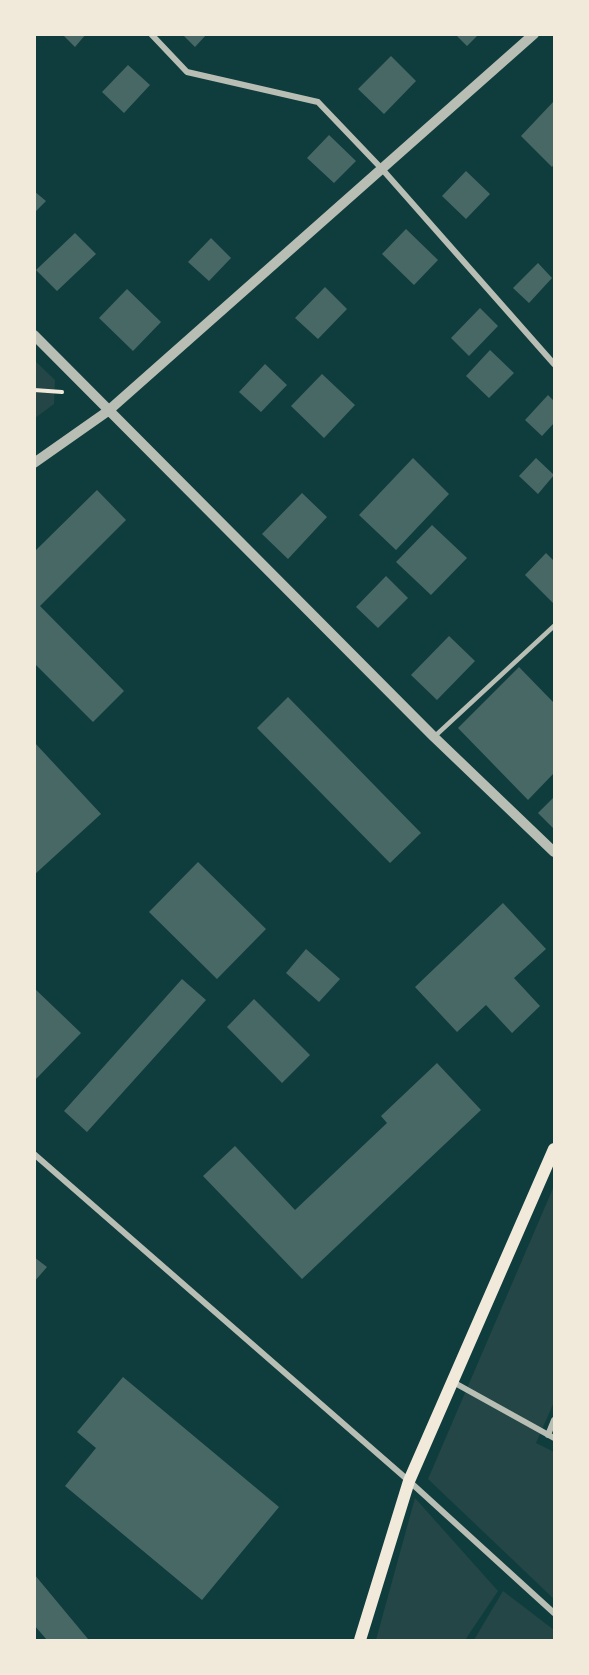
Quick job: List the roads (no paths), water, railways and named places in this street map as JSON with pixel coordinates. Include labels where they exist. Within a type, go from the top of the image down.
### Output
[{"type":"main road","points":[[360,1641],[409,1481],[555,1149]]},
{"type":"street","points":[[151,34],[187,72],[318,102],[382,169],[555,364]]},
{"type":"street","points":[[34,463],[108,411],[534,34]]},
{"type":"street","points":[[34,334],[434,737],[555,852]]},
{"type":"street","points":[[34,1154],[409,1481],[555,1613]]},
{"type":"street","points":[[453,1382],[551,1436],[555,1420]]},
{"type":"lane","points":[[434,737],[555,626]]}]
